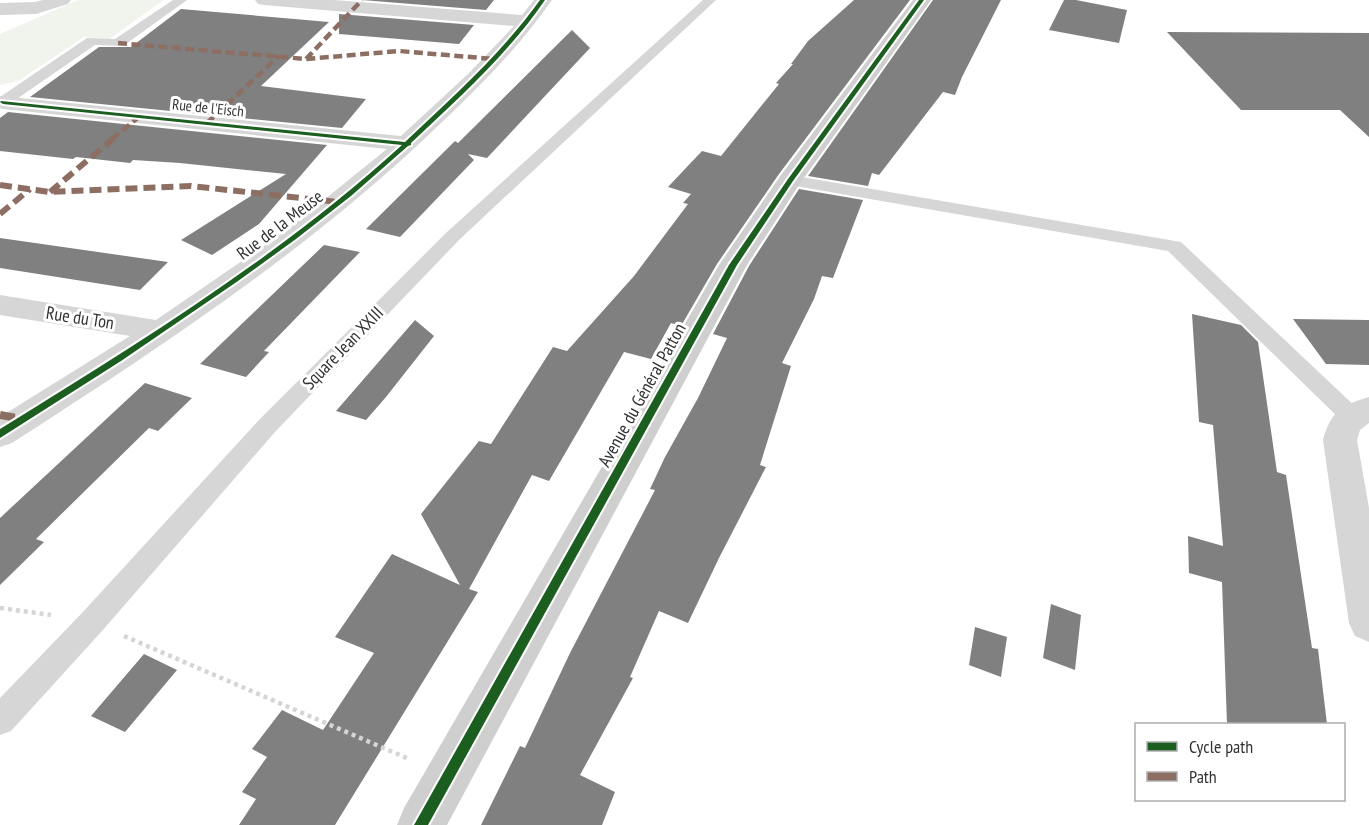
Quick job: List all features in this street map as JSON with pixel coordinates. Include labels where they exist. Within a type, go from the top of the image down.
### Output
[{"type":"main road","name":"Avenue du Général Patton","points":[[421,825],[733,265],[790,180],[922,0]]},
{"type":"street","points":[[0,9],[36,8],[62,0]]},
{"type":"street","points":[[264,0],[536,11]]},
{"type":"street","name":"Rue de la Meuse","points":[[0,434],[160,331],[238,277],[338,202],[409,144],[494,60],[536,11]]},
{"type":"street","name":"Rue de l'Eisch","points":[[2,102],[409,144]]},
{"type":"street","name":"Rue du Ton","points":[[0,305],[160,331]]},
{"type":"street","points":[[1360,413],[1344,424],[1340,440],[1369,623]]},
{"type":"lane","points":[[2,102],[92,41],[118,43],[181,0]]},
{"type":"lane","name":"Square Jean XXIII","points":[[0,720],[267,426],[453,236],[710,0]]},
{"type":"lane","points":[[790,180],[1174,246],[1360,413]]},
{"type":"path","points":[[0,608],[92,621],[449,776]]},
{"type":"shaded area","points":[[78,0],[164,0],[109,39],[84,37],[18,81],[0,85],[0,34]]},
{"type":"building","points":[[362,0],[494,0],[486,10]]},
{"type":"building","points":[[854,0],[910,0],[779,174],[717,264],[681,326],[671,323],[651,359],[624,352],[549,481],[532,475],[469,589],[478,592],[335,825],[239,825],[256,799],[242,792],[267,757],[252,749],[282,710],[323,730],[374,653],[335,637],[392,554],[460,585],[421,514],[479,441],[491,444],[553,347],[567,351],[634,276],[688,204],[683,203],[691,194],[668,187],[702,151],[721,156],[779,84],[776,83],[793,64],[791,64],[808,41]]},
{"type":"building","points":[[933,0],[1001,0],[955,95],[943,92],[879,175],[872,173],[868,186],[808,176]]},
{"type":"building","points":[[1064,0],[1076,0],[1127,10],[1119,43],[1049,30]]},
{"type":"building","points":[[181,9],[329,22],[261,86],[366,99],[342,128],[30,97],[99,47],[131,47]]},
{"type":"building","points":[[339,14],[474,25],[459,44],[339,34]]},
{"type":"building","points":[[572,30],[590,48],[487,158],[468,154],[474,160],[400,237],[366,229],[455,141],[458,143]]},
{"type":"building","points":[[1167,32],[1369,33],[1369,137],[1340,110],[1241,110]]},
{"type":"building","points":[[8,112],[327,145],[259,224],[212,255],[181,240],[286,174],[180,163],[133,160],[130,163],[0,151],[0,118]]},
{"type":"building","points":[[799,189],[863,200],[833,278],[822,276],[814,299],[782,363],[791,366],[760,465],[766,467],[688,623],[659,611],[630,677],[633,678],[580,775],[615,792],[602,825],[481,825],[520,746],[525,748],[570,653],[655,490],[650,489],[665,457],[698,398],[727,338],[713,334],[749,266]]},
{"type":"building","points":[[0,238],[168,262],[140,290],[0,268]]},
{"type":"building","points":[[324,245],[360,252],[264,351],[269,352],[246,377],[200,364]]},
{"type":"building","points":[[1192,314],[1241,325],[1258,342],[1277,472],[1286,475],[1312,648],[1318,649],[1327,723],[1227,723],[1222,582],[1189,573],[1188,536],[1223,546],[1213,425],[1199,422]]},
{"type":"building","points":[[1293,319],[1369,320],[1369,365],[1326,364]]},
{"type":"building","points":[[415,320],[434,336],[386,397],[366,420],[336,411]]},
{"type":"building","points":[[145,383],[192,398],[158,431],[149,428],[36,539],[44,542],[0,585],[0,518]]},
{"type":"building","points":[[1051,604],[1081,615],[1075,670],[1043,658]]},
{"type":"building","points":[[975,627],[1007,637],[1001,677],[969,665]]},
{"type":"building","points":[[144,654],[177,670],[125,732],[91,716]]},
{"type":"marked path","points":[[306,59],[362,0]]},
{"type":"marked path","points":[[118,43],[306,59],[399,51],[494,59]]},
{"type":"marked path","points":[[207,123],[279,56]]},
{"type":"marked path","points":[[50,192],[140,116]]},
{"type":"marked path","points":[[0,185],[50,192],[191,186],[338,202]]},
{"type":"marked path","points":[[0,214],[30,189]]},
{"type":"marked path","points":[[0,415],[23,419]]},
{"type":"cycle path","points":[[0,434],[177,320],[293,238],[402,149],[476,77],[511,40],[543,0]]},
{"type":"cycle path","points":[[421,825],[733,265],[790,180],[922,0]]},
{"type":"cycle path","points":[[3,102],[409,144]]}]
